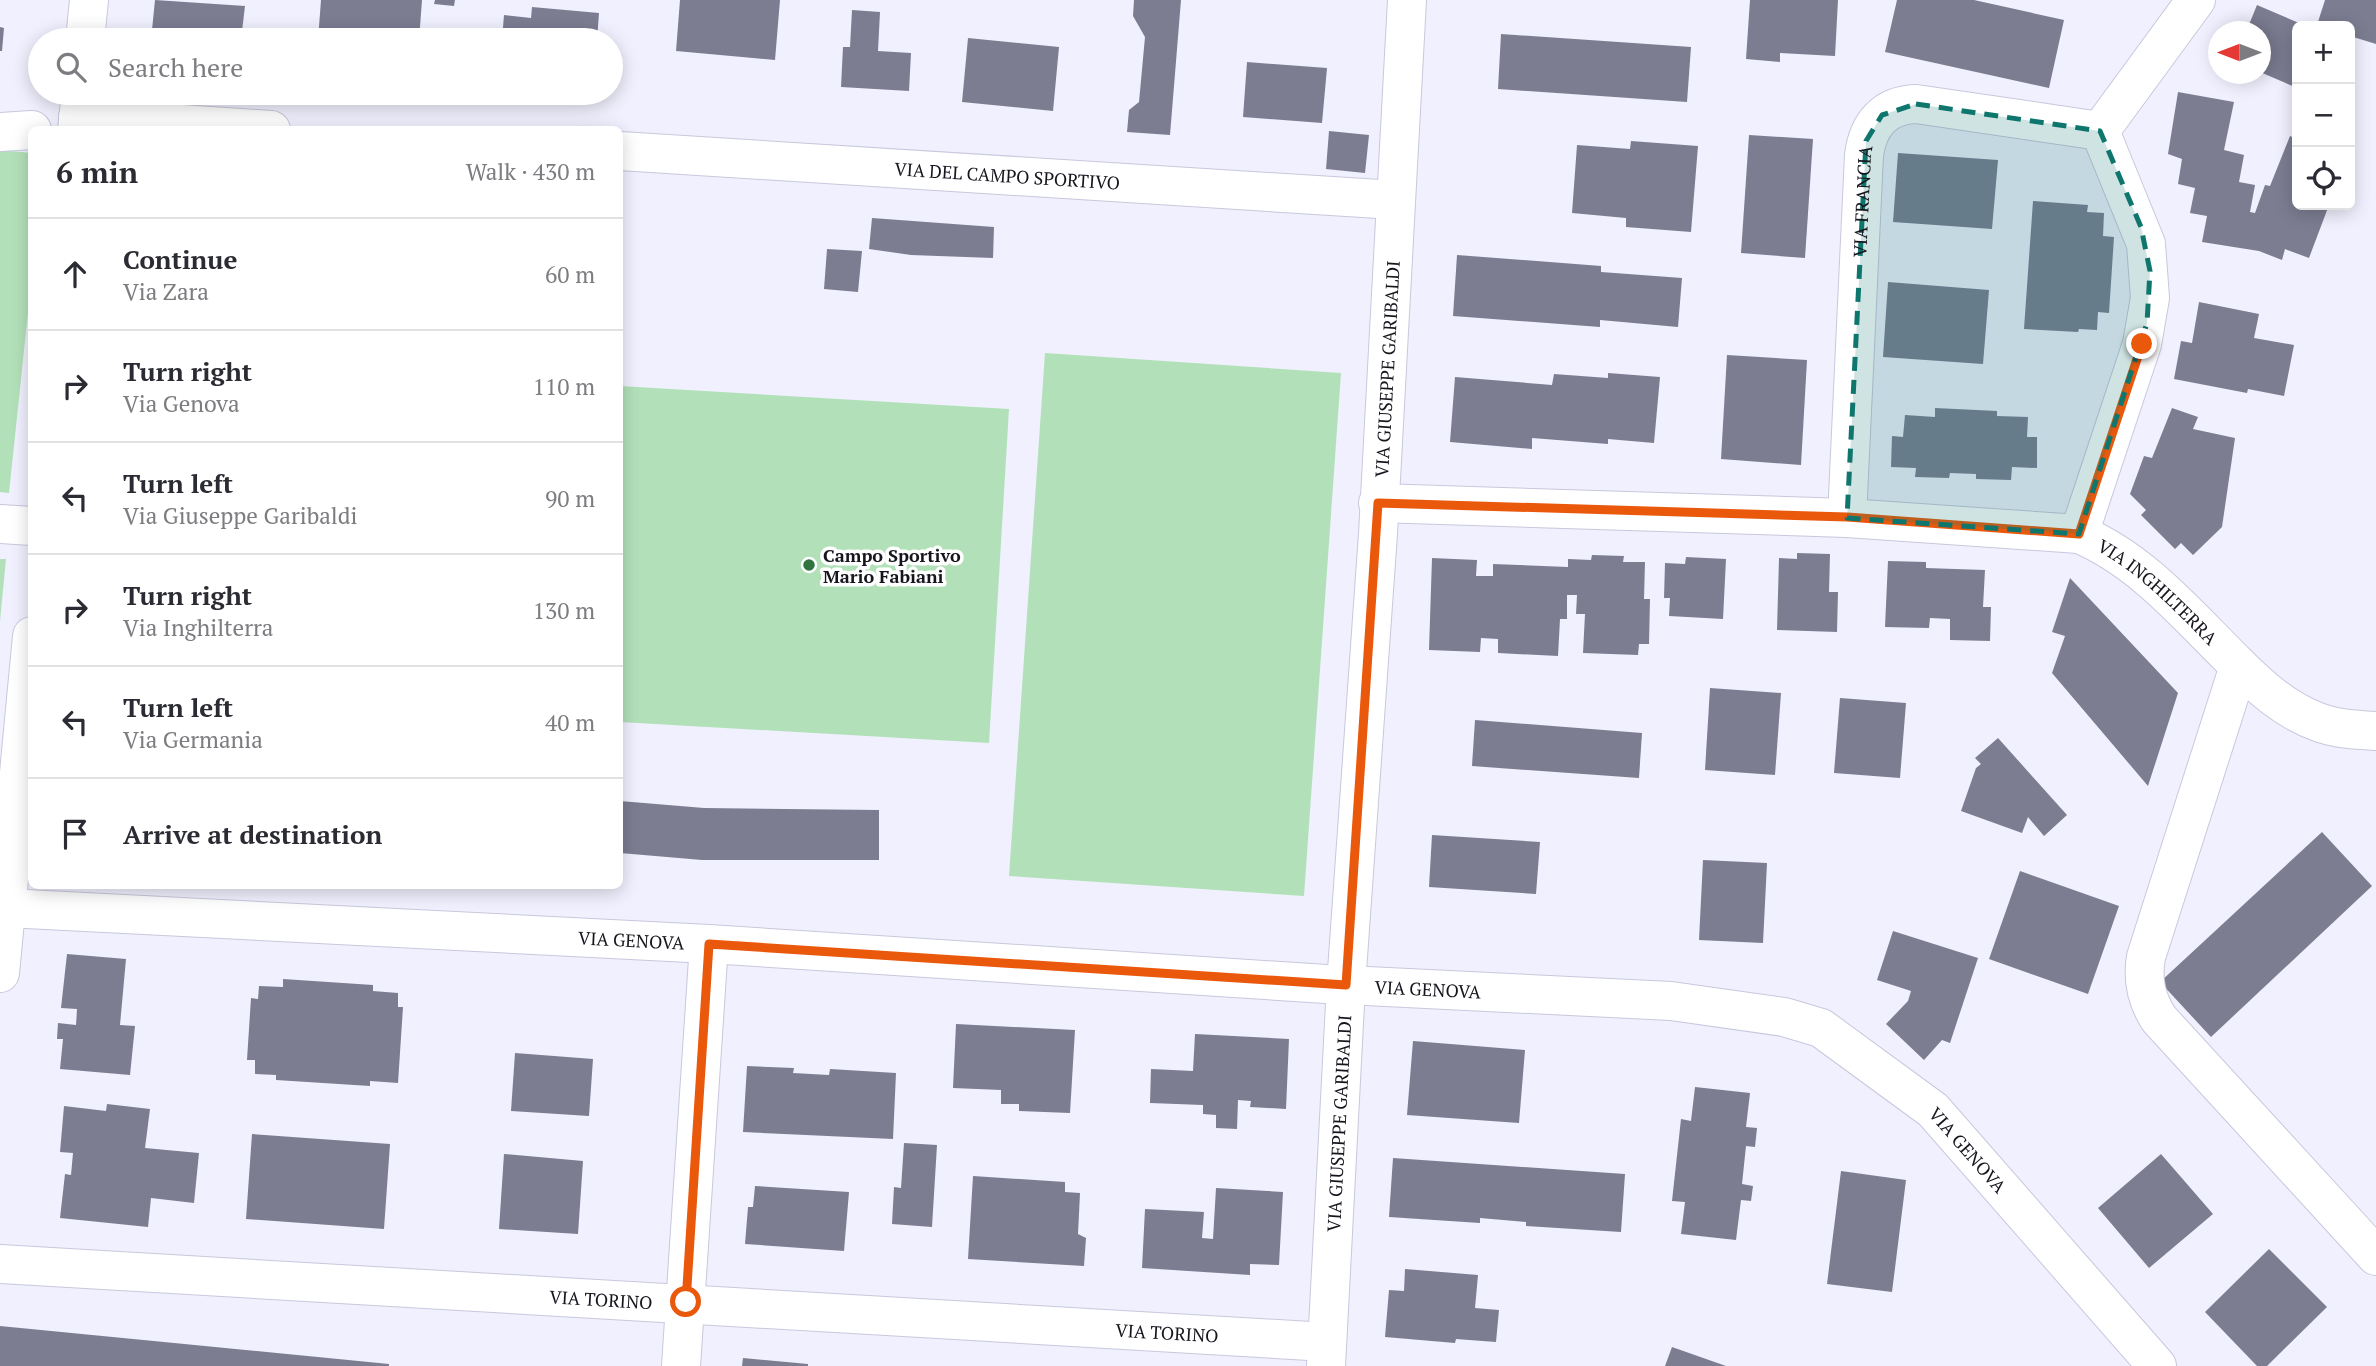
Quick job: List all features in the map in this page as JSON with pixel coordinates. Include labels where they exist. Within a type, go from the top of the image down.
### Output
[{"type":"street","points":[[86,28],[89,0]]},
{"type":"street","name":"VIA GIUSEPPE GARIBALDI","points":[[1327,1354],[1346,985],[1378,503],[1407,0]]},
{"type":"street","points":[[2079,534],[2142,344],[2151,286],[2146,244],[2100,131],[2196,0]]},
{"type":"street","name":"VIA FRANCIA","points":[[1847,517],[1864,155],[1866,141],[1875,123],[1891,108],[1916,104],[2100,131]]},
{"type":"street","points":[[79,113],[226,126]]},
{"type":"street","points":[[0,132],[28,131]]},
{"type":"street","name":"VIA DEL CAMPO SPORTIVO","points":[[623,151],[1395,200]]},
{"type":"street","name":"VIA INGHILTERRA","points":[[1378,503],[1847,517],[2079,534],[2108,548],[2143,574],[2265,690],[2303,716],[2328,726],[2370,730]]},
{"type":"street","points":[[0,524],[28,526]]},
{"type":"street","points":[[2239,666],[2146,957],[2146,993],[2159,1019],[2376,1256]]},
{"type":"street","points":[[0,973],[28,680]]},
{"type":"street","name":"VIA GENOVA","points":[[7,908],[709,944],[1346,985],[1671,1001],[1784,1017],[1821,1028],[1933,1110],[2157,1366]]},
{"type":"street","points":[[681,1366],[709,944]]},
{"type":"street","name":"VIA TORINO","points":[[0,1264],[686,1302],[1327,1354]]},
{"type":"highlighted area","points":[[1916,104],[2100,131],[2141,227],[2150,271],[2147,323],[2079,534],[1847,518],[1866,141],[1882,115]]},
{"type":"green space","points":[[0,150],[28,153],[28,312],[9,493],[0,492]]},
{"type":"green space","points":[[1045,353],[1341,373],[1304,896],[1009,876]]},
{"type":"green space","name":"Campo Sportivo Mario Fabiani","points":[[623,386],[1009,409],[989,743],[623,722]]},
{"type":"green space","points":[[0,559],[6,559],[0,621]]},
{"type":"building","points":[[155,0],[245,6],[242,28],[152,28]]},
{"type":"building","points":[[321,0],[422,0],[420,28],[319,28]]},
{"type":"building","points":[[435,0],[455,0],[454,6],[434,4]]},
{"type":"building","points":[[680,0],[780,0],[775,60],[676,51]]},
{"type":"building","points":[[1134,0],[1181,0],[1170,135],[1127,132],[1129,110],[1139,102],[1145,37],[1133,16]]},
{"type":"building","points":[[1750,0],[1838,0],[1835,56],[1780,53],[1780,62],[1746,59]]},
{"type":"building","points":[[1897,0],[1974,0],[2064,20],[2049,88],[1885,52]]},
{"type":"building","points":[[2325,0],[2376,0],[2376,44],[2355,38],[2355,21],[2318,21]]},
{"type":"building","points":[[2257,5],[2294,21],[2292,21],[2292,86],[2271,77],[2271,21],[2250,21]]},
{"type":"building","points":[[532,7],[599,13],[598,28],[503,28],[504,15],[531,18]]},
{"type":"building","points":[[852,10],[880,12],[878,51],[911,53],[909,91],[841,87],[843,47],[850,47]]},
{"type":"building","points":[[0,27],[4,28],[2,51],[0,51]]},
{"type":"building","points":[[1501,34],[1691,47],[1687,102],[1498,89]]},
{"type":"building","points":[[968,38],[1059,47],[1053,111],[962,102]]},
{"type":"building","points":[[1247,62],[1327,68],[1322,123],[1243,117]]},
{"type":"building","points":[[2178,92],[2234,102],[2224,150],[2244,155],[2239,182],[2255,185],[2250,212],[2255,213],[2265,185],[2270,186],[2290,136],[2292,137],[2292,210],[2327,210],[2309,258],[2285,249],[2282,260],[2259,251],[2202,242],[2207,216],[2190,213],[2195,188],[2178,184],[2182,159],[2168,154]]},
{"type":"building","points":[[1329,131],[1369,135],[1365,173],[1326,169]]},
{"type":"building","points":[[1749,135],[1813,139],[1805,258],[1741,253]]},
{"type":"building","points":[[1631,141],[1698,146],[1691,232],[1626,227],[1626,218],[1572,213],[1577,145],[1630,149]]},
{"type":"building","points":[[1898,153],[1998,160],[1992,229],[1893,222]]},
{"type":"building","points":[[2033,201],[2088,205],[2087,212],[2104,213],[2103,236],[2114,237],[2109,313],[2098,312],[2097,330],[2079,329],[2078,332],[2024,329]]},
{"type":"building","points":[[872,218],[994,227],[993,258],[911,255],[869,249]]},
{"type":"building","points":[[827,249],[862,251],[858,292],[824,289]]},
{"type":"building","points":[[1457,255],[1601,266],[1601,272],[1682,278],[1678,327],[1600,320],[1600,327],[1453,316]]},
{"type":"building","points":[[1888,282],[1989,290],[1983,364],[1883,357]]},
{"type":"building","points":[[2199,302],[2259,314],[2254,338],[2294,345],[2284,396],[2248,389],[2247,393],[2174,379],[2181,341],[2192,343]]},
{"type":"building","points":[[1727,355],[1807,360],[1801,465],[1721,459]]},
{"type":"building","points":[[1608,373],[1660,377],[1654,443],[1608,439],[1608,444],[1532,438],[1532,449],[1450,442],[1455,377],[1552,385],[1554,374],[1608,378]]},
{"type":"building","points":[[1935,408],[1997,411],[1997,416],[2028,417],[2027,437],[2037,437],[2037,468],[2012,467],[2011,480],[1976,479],[1976,474],[1950,473],[1949,478],[1915,477],[1916,468],[1891,467],[1892,436],[1903,437],[1905,415],[1935,417]]},
{"type":"building","points":[[2172,408],[2198,417],[2193,429],[2235,438],[2222,527],[2193,555],[2181,543],[2175,549],[2141,515],[2146,510],[2130,494],[2144,456],[2152,458]]},
{"type":"building","points":[[1797,553],[1830,554],[1829,592],[1838,592],[1837,632],[1777,630],[1779,558],[1797,559]]},
{"type":"building","points":[[1592,555],[1624,556],[1623,562],[1645,562],[1644,599],[1650,599],[1649,644],[1639,644],[1638,655],[1583,653],[1585,614],[1576,614],[1577,595],[1567,595],[1567,619],[1560,619],[1558,656],[1498,653],[1498,639],[1481,638],[1480,652],[1429,650],[1432,558],[1477,560],[1476,576],[1493,576],[1493,564],[1568,567],[1568,559],[1591,560]]},
{"type":"building","points":[[1686,557],[1726,559],[1723,619],[1669,616],[1670,598],[1664,598],[1665,563],[1685,564]]},
{"type":"building","points":[[1888,561],[1926,562],[1926,568],[1985,570],[1983,607],[1991,607],[1990,641],[1950,640],[1950,619],[1930,618],[1929,628],[1885,627]]},
{"type":"building","points":[[2070,578],[2178,693],[2148,786],[2052,673],[2065,636],[2052,632]]},
{"type":"building","points":[[1710,688],[1781,693],[1775,775],[1705,770]]},
{"type":"building","points":[[1840,698],[1906,703],[1900,778],[1834,773]]},
{"type":"building","points":[[1475,720],[1642,733],[1639,778],[1472,766]]},
{"type":"building","points":[[1998,738],[2067,815],[2044,836],[2028,817],[2022,833],[1961,811],[1976,768],[1981,764],[1975,758]]},
{"type":"building","points":[[623,801],[704,808],[879,810],[879,860],[702,860],[623,853]]},
{"type":"building","points":[[2322,832],[2372,886],[2211,1037],[2160,982]]},
{"type":"building","points":[[1432,835],[1540,842],[1536,894],[1429,887]]},
{"type":"building","points":[[1703,860],[1767,863],[1763,943],[1699,940]]},
{"type":"building","points":[[2020,871],[2119,906],[2088,994],[1989,959]]},
{"type":"building","points":[[1893,931],[1978,958],[1950,1043],[1942,1040],[1924,1060],[1886,1024],[1908,1001],[1911,991],[1877,980]]},
{"type":"building","points":[[67,954],[126,959],[120,1025],[135,1026],[130,1075],[60,1069],[63,1039],[57,1039],[58,1023],[76,1025],[77,1009],[61,1008]]},
{"type":"building","points":[[283,979],[373,985],[373,991],[398,993],[398,1007],[403,1007],[398,1083],[370,1081],[370,1086],[276,1080],[276,1075],[255,1074],[255,1060],[247,1060],[251,998],[258,999],[259,986],[283,987]]},
{"type":"building","points":[[956,1024],[1075,1030],[1070,1113],[1019,1111],[1019,1104],[1001,1104],[1001,1090],[953,1088]]},
{"type":"building","points":[[1195,1034],[1289,1039],[1286,1109],[1250,1107],[1251,1101],[1238,1100],[1237,1129],[1216,1128],[1216,1115],[1203,1114],[1203,1105],[1150,1103],[1151,1069],[1193,1071]]},
{"type":"building","points":[[1413,1041],[1525,1050],[1519,1123],[1407,1115]]},
{"type":"building","points":[[515,1053],[593,1059],[589,1116],[511,1111]]},
{"type":"building","points":[[747,1066],[794,1068],[793,1073],[829,1075],[830,1069],[896,1073],[893,1139],[743,1132]]},
{"type":"building","points":[[1695,1087],[1750,1093],[1746,1127],[1757,1128],[1755,1147],[1746,1146],[1742,1184],[1753,1186],[1751,1201],[1741,1200],[1736,1240],[1681,1234],[1685,1202],[1672,1201],[1681,1119],[1691,1121]]},
{"type":"building","points":[[107,1104],[150,1109],[145,1148],[199,1153],[194,1203],[151,1198],[148,1227],[60,1218],[65,1174],[71,1175],[73,1153],[60,1152],[64,1106],[106,1111]]},
{"type":"building","points":[[252,1134],[390,1144],[384,1229],[246,1219]]},
{"type":"building","points":[[904,1143],[937,1145],[932,1227],[892,1224],[894,1187],[901,1188]]},
{"type":"building","points":[[504,1154],[583,1161],[578,1234],[499,1229]]},
{"type":"building","points":[[2161,1154],[2213,1214],[2149,1268],[2098,1208]]},
{"type":"building","points":[[1393,1158],[1625,1174],[1621,1232],[1526,1226],[1526,1222],[1480,1218],[1480,1223],[1389,1217]]},
{"type":"building","points":[[1841,1171],[1906,1180],[1892,1292],[1827,1284]]},
{"type":"building","points":[[973,1176],[1065,1182],[1065,1192],[1080,1193],[1078,1234],[1086,1238],[1084,1266],[968,1259]]},
{"type":"building","points":[[755,1186],[849,1192],[844,1251],[745,1244],[748,1207],[753,1207]]},
{"type":"building","points":[[1216,1188],[1283,1192],[1279,1265],[1250,1264],[1250,1275],[1142,1268],[1145,1209],[1204,1212],[1202,1238],[1213,1239]]},
{"type":"building","points":[[2269,1249],[2327,1307],[2267,1366],[2257,1366],[2205,1312]]},
{"type":"building","points":[[1405,1269],[1478,1275],[1475,1308],[1499,1310],[1496,1342],[1456,1339],[1455,1343],[1385,1337],[1389,1290],[1404,1291]]},
{"type":"building","points":[[0,1326],[389,1364],[389,1366],[0,1366]]},
{"type":"building","points":[[1672,1347],[1726,1366],[1665,1366]]},
{"type":"building","points":[[743,1358],[808,1364],[808,1366],[742,1366]]},
{"type":"place","name":"Campo Sportivo Mario Fabiani","points":[[809,565]]},
{"type":"route","points":[[686,1302],[709,944],[1346,985],[1378,503],[1847,517],[2079,534],[2142,344]]}]
